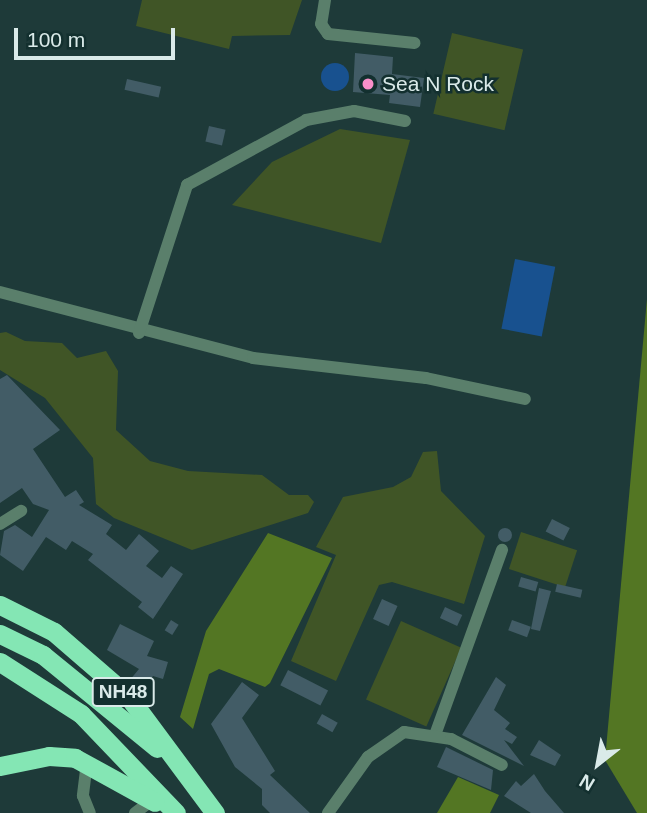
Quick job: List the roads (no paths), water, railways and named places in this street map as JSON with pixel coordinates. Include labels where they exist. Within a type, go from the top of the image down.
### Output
[{"type":"highway","name":"NH48","points":[[0,605],[54,632],[128,696],[215,813]]},
{"type":"highway","points":[[0,634],[43,655],[185,771]]},
{"type":"highway","name":"NH48","points":[[0,662],[81,714],[175,812]]},
{"type":"highway","points":[[0,766],[49,756],[87,762],[175,812]]},
{"type":"street","points":[[325,0],[321,24],[328,34],[415,43]]},
{"type":"street","points":[[139,333],[187,185],[306,120],[354,111],[405,121]]},
{"type":"street","points":[[0,292],[139,333],[253,358],[426,378],[525,399]]},
{"type":"street","points":[[0,524],[21,511]]},
{"type":"street","points":[[435,735],[502,550]]},
{"type":"street","points":[[328,813],[384,742],[404,732],[435,735],[502,765]]},
{"type":"street","points":[[87,762],[83,796],[90,813]]},
{"type":"street","points":[[135,813],[152,800]]},
{"type":"water","points":[[335,63],[345,67],[349,77],[345,87],[335,91],[325,87],[321,77],[325,67]]},
{"type":"water","points":[[515,259],[555,267],[542,337],[501,329]]},
{"type":"place","name":"Sea N Rock","points":[[368,84]]}]
